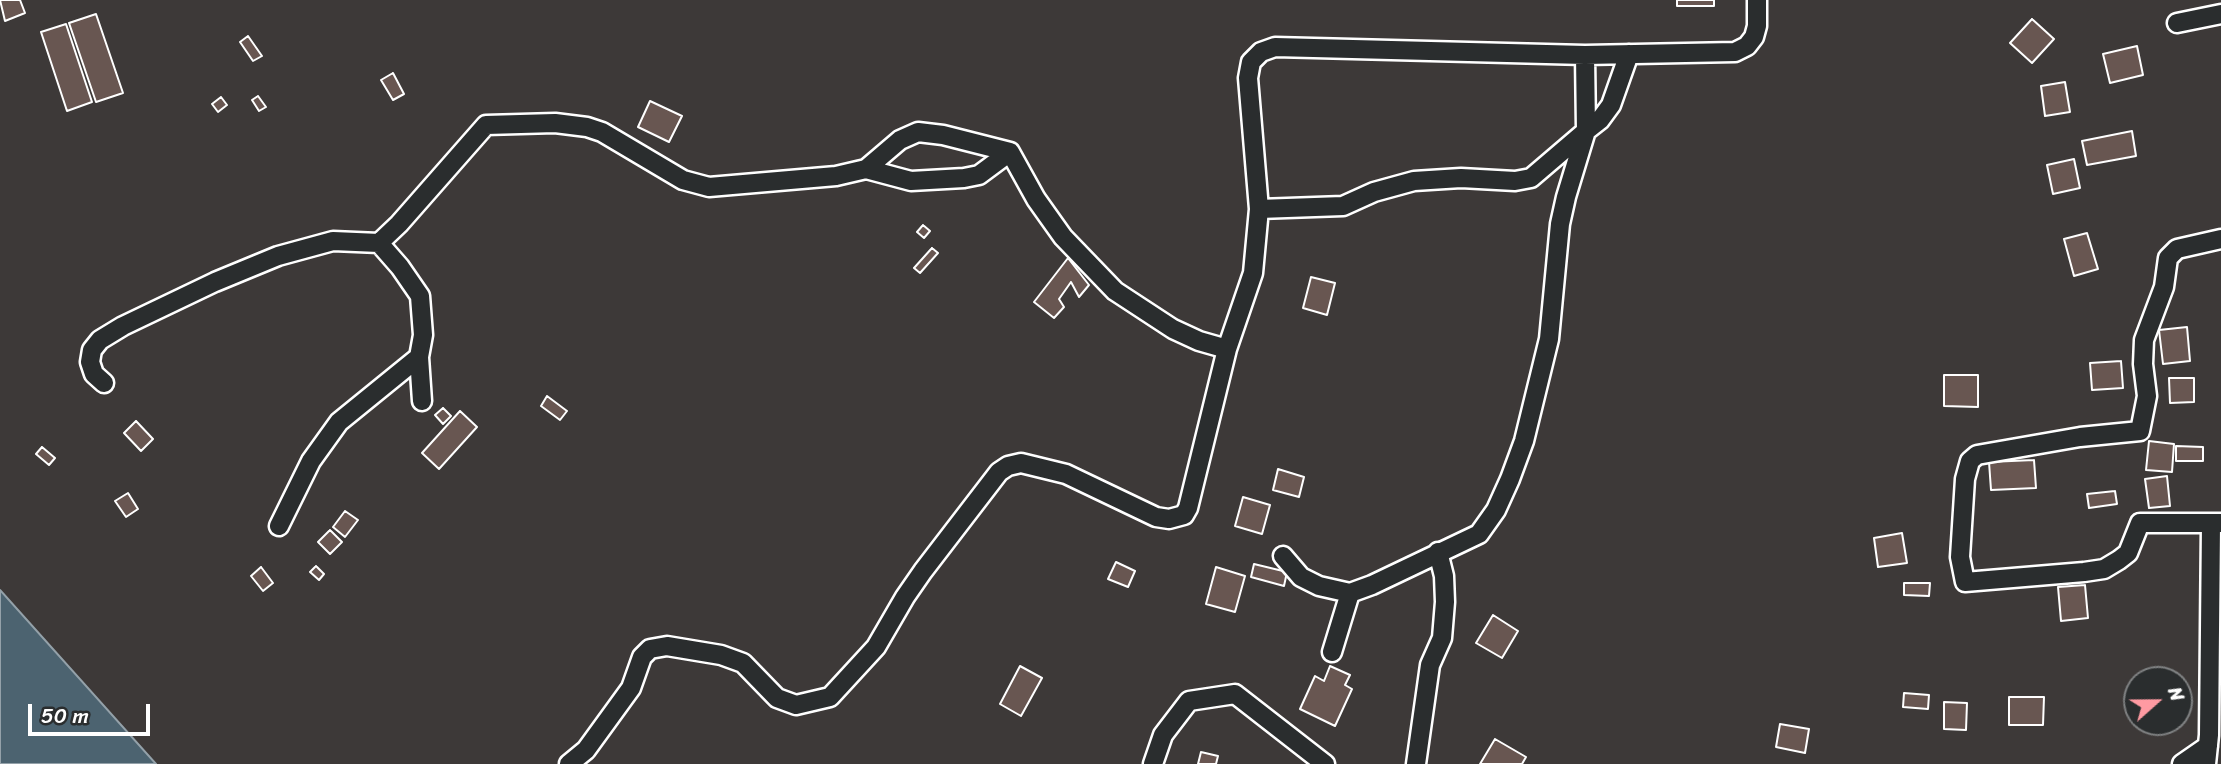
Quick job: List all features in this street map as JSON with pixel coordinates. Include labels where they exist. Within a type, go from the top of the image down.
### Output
[{"type":"street","points":[[569,764],[586,750],[631,688],[642,657],[650,649],[667,646],[721,654],[743,663],[777,698],[796,705],[830,697],[876,647],[923,571],[999,472],[1009,466],[1021,463],[1066,474],[1156,517],[1169,520],[1184,515],[1227,349],[1253,273],[1259,209],[1248,78],[1251,62],[1261,52],[1275,47],[1585,55],[1735,52],[1747,46],[1754,37],[1757,26],[1757,0]]},
{"type":"street","points":[[2177,23],[2221,14]]},
{"type":"street","points":[[1259,209],[1343,206],[1374,192],[1414,181],[1461,178],[1515,181],[1531,178],[1600,120],[1611,105],[1629,54]]},
{"type":"street","points":[[1283,556],[1301,577],[1319,586],[1350,593],[1479,534],[1496,510],[1515,466],[1533,407],[1549,339],[1560,224],[1587,131],[1585,55]]},
{"type":"street","points":[[104,383],[94,374],[90,362],[92,351],[100,340],[122,326],[278,256],[333,241],[379,243],[486,125],[555,123],[587,127],[602,132],[683,180],[709,187],[836,176],[866,169],[900,140],[918,132],[943,135],[1010,152],[1036,199],[1063,237],[1115,291],[1173,329],[1199,341],[1227,349]]},
{"type":"street","points":[[866,169],[911,181],[964,178],[979,175],[1010,152]]},
{"type":"street","points":[[2182,764],[2207,755],[2216,524],[2140,523],[2128,553],[2104,569],[1965,582],[1960,556],[1962,519],[1965,479],[1970,461],[1977,455],[2080,437],[2140,430],[2147,396],[2143,364],[2144,340],[2164,287],[2168,258],[2177,249],[2221,239]]},
{"type":"street","points":[[379,243],[420,296],[423,335],[419,357],[422,401]]},
{"type":"street","points":[[279,526],[311,461],[339,422],[419,357]]},
{"type":"street","points":[[1416,764],[1430,665],[1443,638],[1444,576],[1438,552]]},
{"type":"street","points":[[1332,652],[1350,593]]},
{"type":"street","points":[[1153,764],[1163,735],[1189,701],[1234,694],[1325,764]]},
{"type":"water","points":[[0,590],[156,764],[0,764]]},
{"type":"building","points":[[0,0],[20,0],[25,13],[5,21]]},
{"type":"building","points":[[1677,0],[1714,0],[1714,6],[1677,6]]},
{"type":"building","points":[[96,14],[123,93],[96,102],[69,23]]},
{"type":"building","points":[[2032,19],[2054,39],[2032,63],[2010,43]]},
{"type":"building","points":[[66,24],[92,102],[67,111],[41,32]]},
{"type":"building","points":[[248,36],[262,56],[253,61],[240,42]]},
{"type":"building","points":[[2137,46],[2143,75],[2110,83],[2103,54]]},
{"type":"building","points":[[393,73],[404,94],[393,100],[381,80]]},
{"type":"building","points":[[2065,82],[2070,112],[2045,116],[2041,86]]},
{"type":"building","points":[[258,96],[266,107],[259,111],[252,100]]},
{"type":"building","points":[[221,97],[227,105],[218,112],[212,104]]},
{"type":"building","points":[[650,101],[682,116],[669,142],[638,127]]},
{"type":"building","points":[[2132,131],[2136,156],[2087,165],[2082,141]]},
{"type":"building","points":[[2074,159],[2080,188],[2053,194],[2047,165]]},
{"type":"building","points":[[923,225],[930,231],[924,238],[917,232]]},
{"type":"building","points":[[2087,233],[2098,269],[2074,276],[2064,239]]},
{"type":"building","points":[[932,248],[938,253],[920,273],[914,268]]},
{"type":"building","points":[[1068,258],[1089,285],[1079,297],[1071,282],[1059,299],[1064,307],[1054,318],[1034,302]]},
{"type":"building","points":[[1311,277],[1335,283],[1327,315],[1303,308]]},
{"type":"building","points":[[2187,327],[2190,361],[2163,364],[2159,330]]},
{"type":"building","points":[[2121,361],[2123,388],[2092,390],[2090,363]]},
{"type":"building","points":[[1944,375],[1978,375],[1978,407],[1944,406]]},
{"type":"building","points":[[2169,378],[2194,378],[2194,402],[2170,403]]},
{"type":"building","points":[[547,396],[567,411],[560,420],[541,406]]},
{"type":"building","points":[[443,408],[451,416],[443,424],[435,415]]},
{"type":"building","points":[[460,411],[477,427],[439,469],[422,453]]},
{"type":"building","points":[[136,421],[153,439],[141,451],[124,433]]},
{"type":"building","points":[[2149,441],[2174,444],[2172,472],[2146,470]]},
{"type":"building","points":[[2176,446],[2203,447],[2203,461],[2176,461]]},
{"type":"building","points":[[42,447],[55,458],[49,465],[36,454]]},
{"type":"building","points":[[2034,460],[2036,488],[1991,490],[1989,462]]},
{"type":"building","points":[[1278,469],[1304,477],[1299,497],[1273,490]]},
{"type":"building","points":[[2167,476],[2170,506],[2149,508],[2145,479]]},
{"type":"building","points":[[2115,491],[2117,504],[2089,508],[2087,494]]},
{"type":"building","points":[[128,493],[138,509],[126,517],[115,501]]},
{"type":"building","points":[[1243,497],[1270,505],[1262,534],[1235,526]]},
{"type":"building","points":[[345,511],[358,520],[345,537],[333,527]]},
{"type":"building","points":[[330,530],[342,542],[330,554],[318,542]]},
{"type":"building","points":[[1902,533],[1907,563],[1878,567],[1874,538]]},
{"type":"building","points":[[1116,562],[1135,571],[1128,587],[1108,579]]},
{"type":"building","points":[[1254,564],[1287,572],[1284,586],[1251,577]]},
{"type":"building","points":[[316,566],[324,574],[319,580],[310,572]]},
{"type":"building","points":[[261,567],[273,583],[263,591],[251,576]]},
{"type":"building","points":[[1216,567],[1245,576],[1235,612],[1206,604]]},
{"type":"building","points":[[1904,583],[1930,583],[1929,596],[1904,595]]},
{"type":"building","points":[[2085,585],[2088,618],[2061,621],[2058,587]]},
{"type":"building","points":[[1493,615],[1518,631],[1502,658],[1476,643]]},
{"type":"building","points":[[1020,666],[1042,678],[1021,716],[1000,704]]},
{"type":"building","points":[[1330,666],[1350,675],[1345,685],[1352,689],[1335,726],[1300,709],[1315,676],[1324,681]]},
{"type":"building","points":[[1904,693],[1929,695],[1928,709],[1903,707]]},
{"type":"building","points":[[2009,697],[2044,697],[2043,725],[2009,725]]},
{"type":"building","points":[[1944,702],[1967,703],[1966,730],[1944,729]]},
{"type":"building","points":[[1780,724],[1809,729],[1805,753],[1776,747]]},
{"type":"building","points":[[1495,739],[1526,757],[1522,764],[1480,764]]},
{"type":"building","points":[[1201,752],[1218,756],[1216,764],[1198,764]]}]
